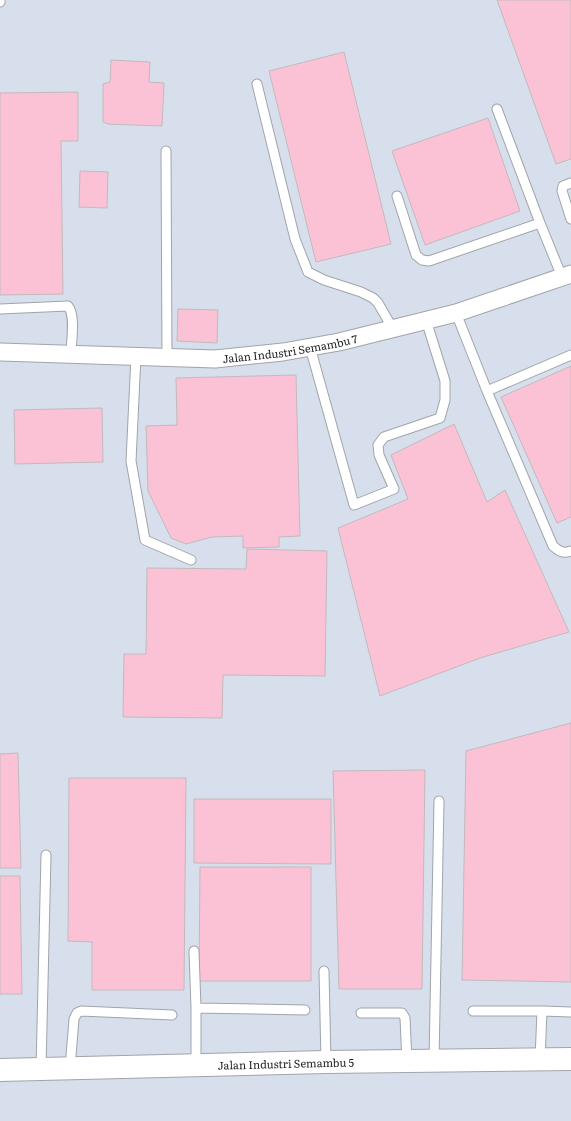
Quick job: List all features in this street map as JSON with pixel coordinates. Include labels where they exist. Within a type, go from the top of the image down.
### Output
[{"type":"street","name":"Jalan Industri Semambu 7","points":[[0,352],[215,359],[283,352],[339,342],[456,313],[566,275]]},
{"type":"street","name":"Jalan Industri Semambu 5","points":[[0,1070],[196,1064],[571,1059]]},
{"type":"lane","points":[[257,84],[295,240],[308,272],[324,280],[361,292],[373,298],[378,303],[393,329]]},
{"type":"lane","points":[[497,109],[540,223],[566,275]]},
{"type":"lane","points":[[166,151],[167,358]]},
{"type":"lane","points":[[571,183],[563,186],[562,191],[571,218]]},
{"type":"lane","points":[[397,196],[416,255],[422,260],[429,261],[540,223]]},
{"type":"lane","points":[[0,309],[68,306],[71,310],[72,317],[71,354]]},
{"type":"lane","points":[[456,313],[487,391],[553,546],[559,551],[566,553],[571,551]]},
{"type":"lane","points":[[310,347],[354,505],[394,489],[379,455],[378,445],[384,437],[440,418],[445,400],[445,381],[426,320]]},
{"type":"lane","points":[[487,391],[571,355]]},
{"type":"lane","points":[[136,356],[131,461],[145,540],[191,560]]},
{"type":"lane","points":[[434,1061],[439,800]]},
{"type":"lane","points":[[41,1069],[46,855]]},
{"type":"lane","points":[[194,951],[196,1064]]},
{"type":"lane","points":[[324,971],[326,1062]]},
{"type":"lane","points":[[196,1008],[305,1010]]},
{"type":"lane","points":[[70,1068],[74,1019],[81,1011],[172,1015]]},
{"type":"lane","points":[[473,1011],[571,1012]]},
{"type":"lane","points":[[540,1060],[542,1011]]},
{"type":"lane","points":[[361,1013],[402,1013],[405,1018],[407,1061]]},
{"type":"shaded area","points":[[0,0],[571,0],[571,1121],[0,1121]]},
{"type":"building","points":[[497,0],[571,0],[571,159],[556,164]]},
{"type":"building","points":[[344,52],[391,244],[316,262],[269,71]]},
{"type":"building","points":[[111,60],[150,62],[149,82],[164,83],[162,126],[108,124],[103,122],[103,84],[110,82]]},
{"type":"building","points":[[78,92],[78,141],[61,141],[63,294],[0,295],[0,93]]},
{"type":"building","points":[[488,118],[520,211],[425,245],[392,151]]},
{"type":"building","points":[[80,171],[108,172],[107,208],[79,207]]},
{"type":"building","points":[[178,309],[218,310],[217,343],[177,341]]},
{"type":"building","points":[[571,366],[571,517],[557,523],[501,397]]},
{"type":"building","points":[[296,375],[300,536],[279,537],[279,547],[243,548],[243,536],[212,537],[186,544],[171,538],[148,491],[146,426],[177,425],[176,378]]},
{"type":"building","points":[[102,408],[103,462],[15,464],[14,410]]},
{"type":"building","points":[[454,424],[487,502],[505,490],[569,632],[480,658],[380,696],[338,528],[408,499],[391,455]]},
{"type":"building","points":[[247,549],[327,551],[325,676],[223,675],[222,718],[123,717],[124,654],[146,654],[147,568],[246,569]]},
{"type":"building","points":[[571,723],[571,982],[462,980],[466,751]]},
{"type":"building","points":[[18,753],[21,868],[0,868],[0,754]]},
{"type":"building","points":[[425,770],[422,989],[339,989],[333,771]]},
{"type":"building","points":[[69,778],[186,778],[184,990],[92,990],[92,942],[68,941]]},
{"type":"building","points":[[194,799],[331,799],[331,864],[194,863]]},
{"type":"building","points":[[200,867],[311,867],[311,981],[199,981]]},
{"type":"building","points":[[0,876],[20,876],[22,994],[0,994]]}]
